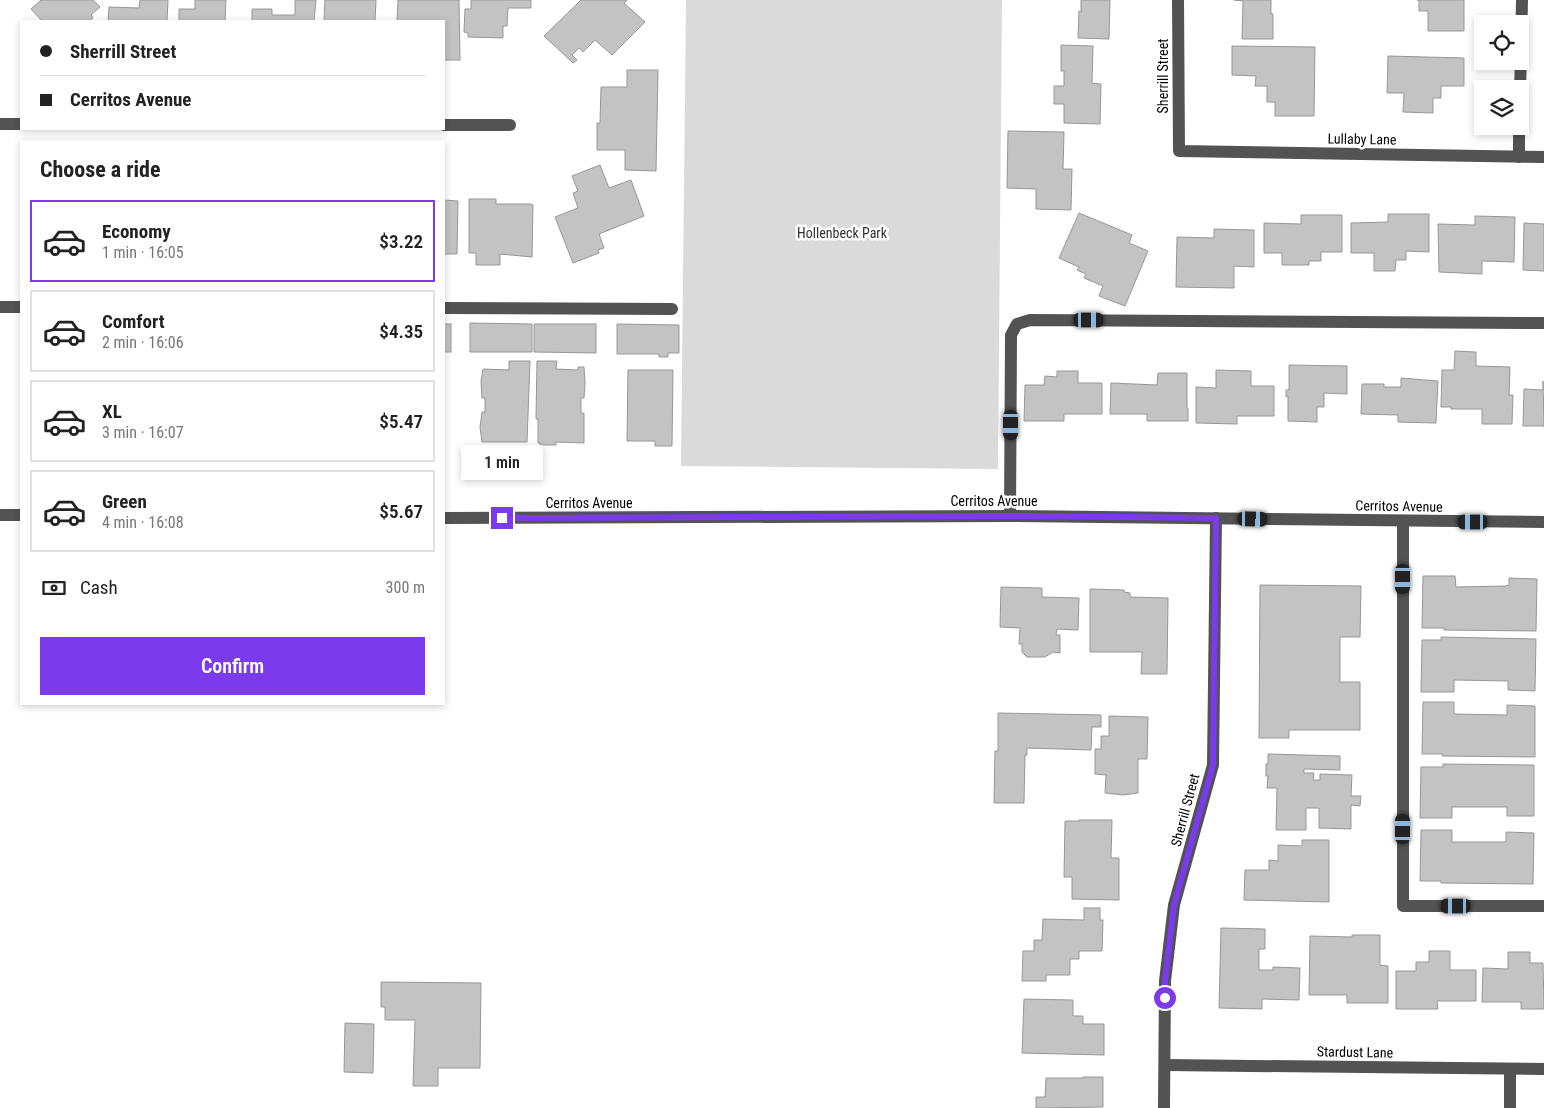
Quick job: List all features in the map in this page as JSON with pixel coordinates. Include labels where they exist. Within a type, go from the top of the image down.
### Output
[{"type":"street","name":"Sherrill Street","points":[[1178,0],[1179,151]]},
{"type":"street","points":[[1520,80],[1522,0]]},
{"type":"street","points":[[0,124],[20,124]]},
{"type":"street","points":[[445,125],[510,125]]},
{"type":"street","points":[[1519,157],[1520,135]]},
{"type":"street","name":"Lullaby Lane","points":[[1179,151],[1544,157]]},
{"type":"street","points":[[0,307],[20,307]]},
{"type":"street","points":[[445,308],[672,309]]},
{"type":"street","points":[[1010,516],[1011,335],[1017,324],[1030,320],[1544,323]]},
{"type":"street","points":[[0,515],[20,515]]},
{"type":"street","name":"Cerritos Avenue","points":[[445,518],[1010,516],[1403,522],[1544,522]]},
{"type":"street","name":"Sherrill Street","points":[[1164,1108],[1165,981],[1174,905],[1213,765],[1216,518]]},
{"type":"street","points":[[1403,522],[1403,906],[1544,906]]},
{"type":"street","name":"Stardust Lane","points":[[1165,1065],[1544,1069]]},
{"type":"street","points":[[1510,1069],[1510,1108]]},
{"type":"green space","name":"Hollenbeck Park","points":[[686,0],[1002,0],[998,469],[681,466]]},
{"type":"building","points":[[41,0],[93,0],[100,7],[91,15],[93,18],[90,20],[41,20],[31,9]]},
{"type":"building","points":[[140,0],[168,0],[167,20],[108,20],[109,7],[139,8]]},
{"type":"building","points":[[195,0],[226,0],[225,20],[179,20],[179,9],[195,9]]},
{"type":"building","points":[[295,0],[316,0],[314,20],[252,20],[252,9],[272,9],[272,15],[295,15]]},
{"type":"building","points":[[325,0],[376,0],[375,20],[324,20]]},
{"type":"building","points":[[398,0],[459,0],[460,60],[445,60],[445,20],[397,20]]},
{"type":"building","points":[[471,0],[531,0],[531,8],[508,8],[507,26],[503,26],[503,38],[468,37],[468,33],[464,32],[465,9],[471,9]]},
{"type":"building","points":[[581,0],[627,0],[624,3],[645,22],[612,55],[595,40],[583,52],[579,48],[572,55],[577,60],[573,63],[544,36]]},
{"type":"building","points":[[1081,0],[1110,0],[1109,39],[1078,38]]},
{"type":"building","points":[[1234,0],[1271,0],[1273,39],[1242,39],[1243,1]]},
{"type":"building","points":[[1419,0],[1464,0],[1464,31],[1428,31],[1428,11],[1419,11]]},
{"type":"building","points":[[1061,45],[1093,46],[1092,83],[1101,84],[1100,124],[1064,123],[1064,104],[1054,104],[1054,86],[1064,86],[1064,71],[1061,71]]},
{"type":"building","points":[[1232,46],[1315,47],[1314,116],[1275,116],[1275,102],[1267,102],[1267,86],[1255,86],[1256,76],[1232,75]]},
{"type":"building","points":[[1388,56],[1464,58],[1464,86],[1441,86],[1441,98],[1433,98],[1433,113],[1403,112],[1404,93],[1387,93]]},
{"type":"building","points":[[627,70],[658,70],[656,171],[625,170],[625,150],[597,150],[597,123],[600,123],[601,87],[627,87]]},
{"type":"building","points":[[1008,131],[1064,132],[1063,169],[1072,169],[1071,210],[1036,209],[1036,189],[1007,188]]},
{"type":"building","points":[[600,165],[609,188],[631,180],[644,216],[599,234],[604,248],[598,250],[599,253],[573,263],[555,217],[578,208],[573,193],[578,191],[572,176]]},
{"type":"building","points":[[469,199],[496,199],[496,204],[533,205],[532,257],[500,254],[500,265],[476,265],[476,253],[469,253]]},
{"type":"building","points":[[445,200],[458,201],[457,254],[445,254]]},
{"type":"building","points":[[1079,213],[1132,235],[1129,243],[1148,251],[1125,306],[1099,296],[1103,286],[1084,278],[1086,274],[1077,270],[1079,267],[1059,258]]},
{"type":"building","points":[[1388,214],[1429,214],[1429,252],[1406,251],[1406,260],[1396,260],[1395,271],[1374,271],[1374,253],[1351,253],[1351,223],[1388,222]]},
{"type":"building","points":[[1301,215],[1342,215],[1342,252],[1321,252],[1321,261],[1309,261],[1309,265],[1282,265],[1282,253],[1264,253],[1264,223],[1301,224]]},
{"type":"building","points":[[1475,216],[1515,217],[1514,262],[1482,261],[1482,274],[1439,272],[1438,224],[1475,225]]},
{"type":"building","points":[[1524,223],[1544,224],[1544,271],[1523,270]]},
{"type":"building","points":[[1214,229],[1254,230],[1254,267],[1234,266],[1234,288],[1176,287],[1177,237],[1214,238]]},
{"type":"building","points":[[470,323],[532,324],[532,352],[470,352]]},
{"type":"building","points":[[445,324],[451,324],[451,352],[445,352]]},
{"type":"building","points":[[534,324],[596,324],[596,353],[534,352]]},
{"type":"building","points":[[617,324],[679,325],[679,353],[668,353],[668,357],[659,357],[659,354],[617,354]]},
{"type":"building","points":[[1455,351],[1476,352],[1476,366],[1510,367],[1509,395],[1513,395],[1512,424],[1482,424],[1482,409],[1451,409],[1451,407],[1441,407],[1442,370],[1454,370]]},
{"type":"building","points":[[509,361],[530,361],[527,442],[482,442],[480,427],[482,412],[485,412],[485,398],[482,398],[481,381],[483,369],[509,370]]},
{"type":"building","points":[[537,361],[557,361],[556,369],[578,370],[578,367],[584,367],[585,383],[584,398],[581,398],[581,413],[584,413],[584,443],[556,442],[556,445],[540,445],[538,443],[538,419],[536,419]]},
{"type":"building","points":[[1289,365],[1347,366],[1347,394],[1324,393],[1324,407],[1317,407],[1317,422],[1288,421],[1288,396],[1286,397],[1286,390],[1289,390]]},
{"type":"building","points":[[628,370],[673,370],[672,446],[655,446],[655,441],[627,441]]},
{"type":"building","points":[[1216,370],[1251,371],[1251,386],[1274,386],[1274,416],[1237,416],[1237,424],[1196,423],[1196,387],[1216,388]]},
{"type":"building","points":[[1057,371],[1078,371],[1078,383],[1102,383],[1102,414],[1064,414],[1064,421],[1024,421],[1025,385],[1044,385],[1045,376],[1057,377]]},
{"type":"building","points":[[1158,373],[1187,373],[1188,421],[1147,421],[1147,414],[1110,414],[1111,383],[1157,385]]},
{"type":"building","points":[[1401,378],[1438,381],[1436,423],[1398,422],[1398,415],[1361,414],[1362,384],[1384,384],[1384,387],[1401,387]]},
{"type":"building","points":[[1543,381],[1544,426],[1523,426],[1524,389],[1543,390]]},
{"type":"building","points":[[1423,576],[1455,576],[1456,587],[1506,586],[1509,585],[1509,578],[1537,579],[1536,631],[1422,628]]},
{"type":"building","points":[[1260,585],[1361,586],[1360,637],[1340,637],[1340,682],[1360,682],[1360,730],[1289,730],[1289,738],[1259,738]]},
{"type":"building","points":[[1001,587],[1042,588],[1042,597],[1079,598],[1078,630],[1057,629],[1056,635],[1060,635],[1060,653],[1053,652],[1045,657],[1027,657],[1022,652],[1022,644],[1019,644],[1020,628],[1000,627]]},
{"type":"building","points":[[1090,589],[1124,590],[1124,592],[1130,593],[1130,597],[1168,598],[1167,674],[1141,674],[1142,652],[1090,652]]},
{"type":"building","points":[[1441,637],[1536,639],[1535,691],[1508,690],[1508,681],[1454,680],[1454,692],[1421,692],[1422,640],[1441,640]]},
{"type":"building","points":[[1423,702],[1454,702],[1454,714],[1507,715],[1507,705],[1535,706],[1535,757],[1422,754]]},
{"type":"building","points":[[998,713],[1101,715],[1101,727],[1092,727],[1091,750],[1027,748],[1027,755],[1025,755],[1024,803],[994,803],[995,751],[998,751]]},
{"type":"building","points":[[1109,716],[1148,717],[1147,759],[1138,759],[1138,793],[1123,795],[1105,793],[1106,775],[1095,774],[1095,749],[1101,749],[1101,736],[1109,736]]},
{"type":"building","points":[[1268,754],[1340,756],[1340,770],[1304,769],[1304,773],[1314,773],[1313,780],[1320,780],[1320,774],[1352,775],[1351,796],[1361,796],[1360,806],[1351,805],[1351,829],[1319,828],[1319,808],[1306,808],[1306,830],[1276,830],[1277,788],[1267,788],[1266,764],[1268,764]]},
{"type":"building","points":[[1443,764],[1534,765],[1534,816],[1507,816],[1507,807],[1452,807],[1452,818],[1420,818],[1421,767],[1443,767]]},
{"type":"building","points":[[1112,820],[1111,858],[1119,858],[1119,900],[1072,899],[1072,877],[1064,877],[1065,821]]},
{"type":"building","points":[[1421,830],[1452,830],[1452,842],[1506,842],[1506,832],[1534,833],[1533,884],[1420,881]]},
{"type":"building","points":[[1302,840],[1329,840],[1329,902],[1244,900],[1245,870],[1269,870],[1269,860],[1278,861],[1278,845],[1302,846]]},
{"type":"building","points":[[1084,908],[1100,908],[1100,920],[1103,920],[1102,951],[1079,951],[1079,959],[1070,959],[1070,975],[1046,975],[1046,981],[1022,981],[1023,951],[1034,951],[1034,940],[1042,940],[1043,919],[1084,920]]},
{"type":"building","points":[[1221,928],[1265,929],[1265,949],[1259,949],[1259,970],[1273,970],[1273,967],[1300,968],[1299,1000],[1262,999],[1262,1009],[1219,1008]]},
{"type":"building","points":[[1352,935],[1380,935],[1380,965],[1388,966],[1388,1003],[1347,1003],[1347,995],[1309,995],[1310,936],[1352,937]]},
{"type":"building","points":[[1429,951],[1450,951],[1450,970],[1476,970],[1476,1001],[1437,1001],[1438,1009],[1396,1009],[1396,971],[1416,971],[1416,962],[1429,962]]},
{"type":"building","points":[[1508,952],[1530,952],[1530,963],[1543,963],[1544,1009],[1521,1009],[1521,1002],[1482,1002],[1483,968],[1508,969]]},
{"type":"building","points":[[381,982],[481,983],[480,1068],[438,1068],[438,1086],[413,1086],[415,1020],[385,1020],[385,1007],[381,1007]]},
{"type":"building","points":[[1024,999],[1073,1000],[1073,1016],[1083,1016],[1083,1024],[1104,1024],[1104,1055],[1022,1053]]},
{"type":"building","points":[[345,1023],[374,1024],[373,1073],[344,1072]]},
{"type":"building","points":[[1103,1077],[1103,1107],[1036,1108],[1036,1097],[1045,1097],[1046,1078]]},
{"type":"route","points":[[502,518],[1010,516],[1216,518],[1213,765],[1174,905],[1165,981],[1165,998]]}]
